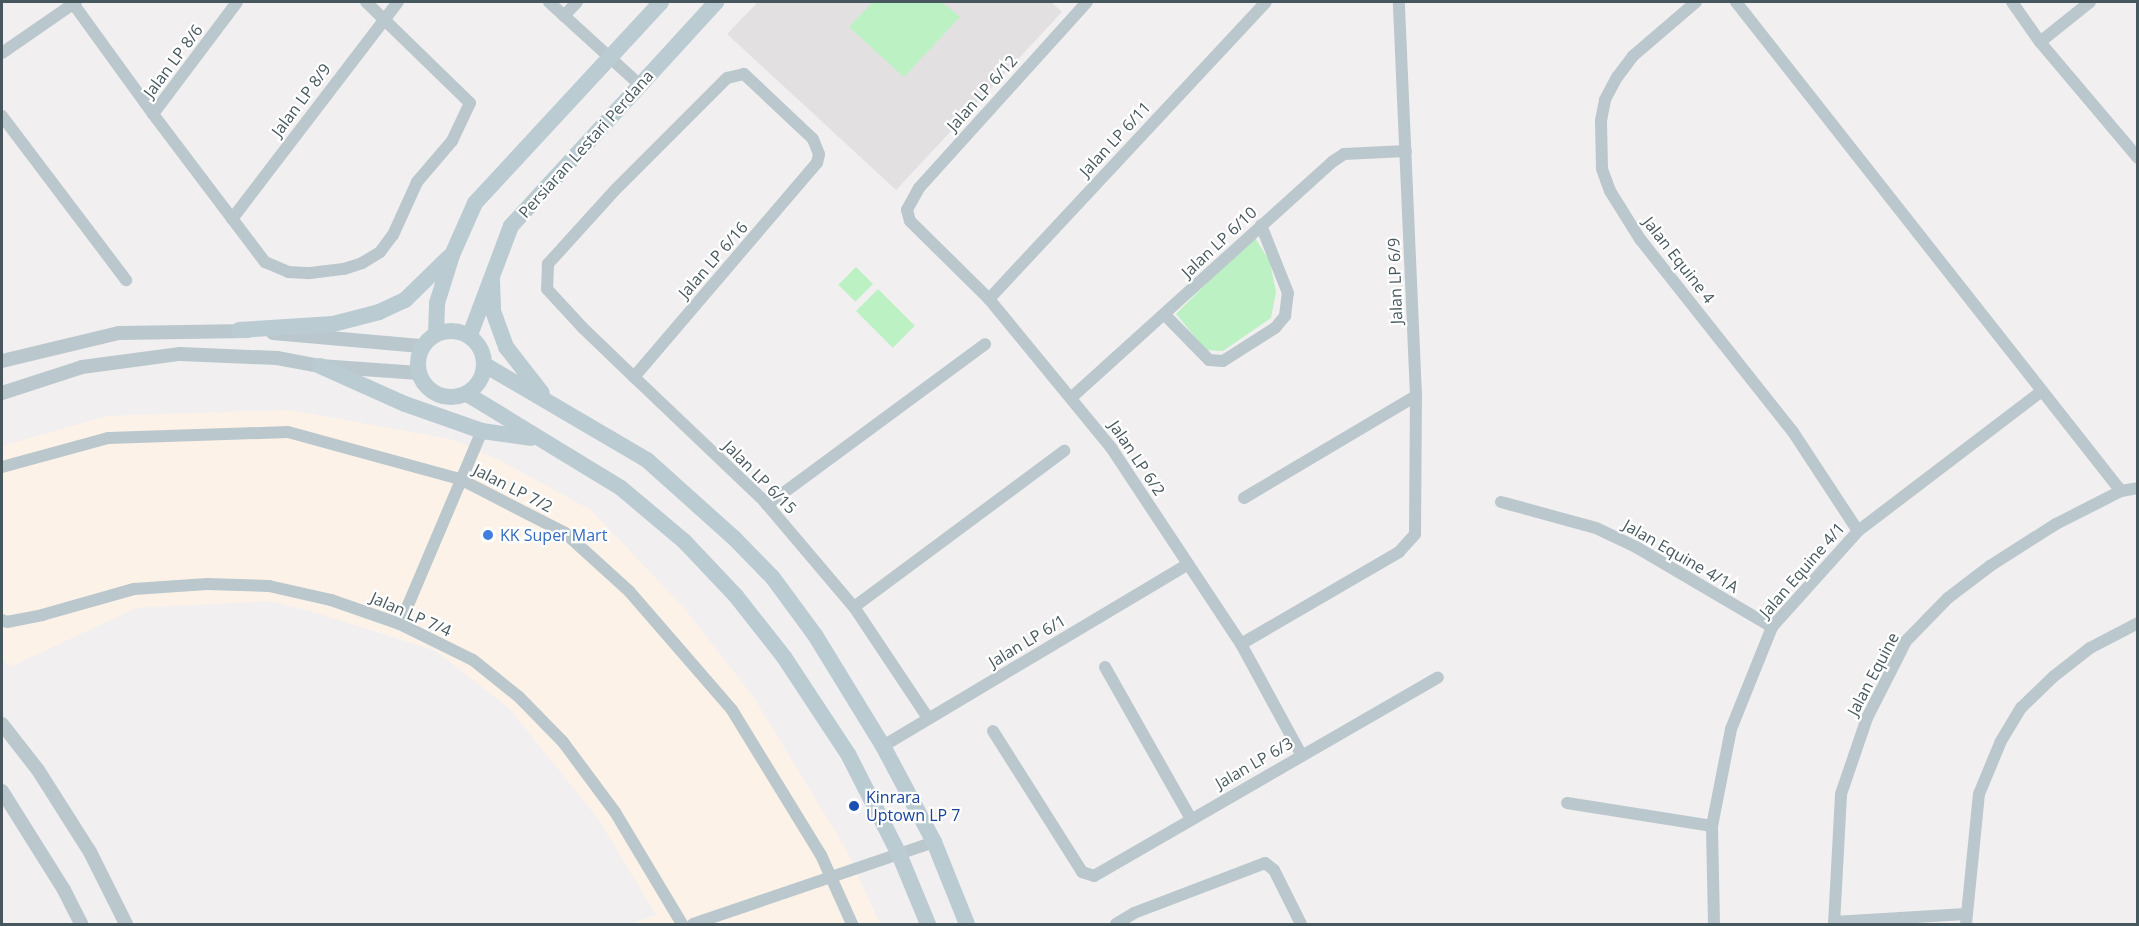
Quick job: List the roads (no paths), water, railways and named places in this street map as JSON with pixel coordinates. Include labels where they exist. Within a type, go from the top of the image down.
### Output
[{"type":"main road","points":[[436,334],[437,303],[452,255],[475,203],[661,2]]},
{"type":"main road","name":"Persiaran Lestari Perdana","points":[[470,335],[492,269],[511,226],[716,2]]},
{"type":"main road","points":[[239,330],[333,324],[379,312],[405,300],[452,255]]},
{"type":"main road","points":[[492,269],[494,311],[506,347],[550,402]]},
{"type":"main road","points":[[453,330],[470,335],[481,348],[485,365],[480,382],[467,394],[453,398],[438,395],[426,386],[419,373],[418,359],[423,346],[436,334],[453,330]]},
{"type":"main road","points":[[485,365],[646,460],[735,539],[773,578],[815,635],[883,746],[934,842],[967,924]]},
{"type":"main road","points":[[320,366],[405,404],[482,431],[538,439]]},
{"type":"main road","points":[[467,394],[621,488],[684,541],[723,581],[784,657],[829,724],[868,790],[899,854],[928,924]]},
{"type":"street","name":"Jalan LP 8/6","points":[[74,2],[153,114],[237,2]]},
{"type":"street","points":[[2,53],[74,2]]},
{"type":"street","points":[[153,114],[265,262],[288,272],[310,273],[344,269],[380,252],[393,235],[417,182],[452,141],[470,104],[366,2]]},
{"type":"street","name":"Jalan LP 8/9","points":[[232,219],[383,18],[398,2]]},
{"type":"street","points":[[549,2],[640,85]]},
{"type":"street","points":[[564,16],[577,2]]},
{"type":"street","name":"Jalan LP 6/12","points":[[907,210],[919,188],[1087,2]]},
{"type":"street","name":"Jalan LP 6/11","points":[[989,299],[1266,2]]},
{"type":"street","name":"Jalan LP 6/9","points":[[1241,644],[1399,552],[1409,544],[1418,520],[1416,396],[1399,2]]},
{"type":"street","name":"Jalan Equine 4","points":[[1696,2],[1632,56],[1617,77],[1605,100],[1601,121],[1602,169],[1610,191],[1640,239],[1793,432],[1858,531]]},
{"type":"street","points":[[1736,2],[1812,93],[2121,491]]},
{"type":"street","points":[[2012,2],[2040,42],[2138,158]]},
{"type":"street","points":[[2040,42],[2090,2]]},
{"type":"street","name":"Jalan LP 6/16","points":[[545,280],[548,264],[615,190],[720,84],[734,75],[744,74],[753,80],[813,139],[819,154],[817,164],[634,377]]},
{"type":"street","points":[[2,116],[126,280]]},
{"type":"street","name":"Jalan LP 6/10","points":[[1072,397],[1165,315],[1261,225],[1344,154],[1406,151]]},
{"type":"street","name":"Jalan LP 6/2","points":[[907,210],[915,226],[989,299],[1072,397],[1112,449],[1241,644],[1301,754]]},
{"type":"street","points":[[1165,315],[1209,360],[1223,361],[1275,328],[1285,316],[1288,293],[1261,225]]},
{"type":"street","name":"Jalan LP 6/15","points":[[545,280],[552,296],[767,505],[854,607],[928,718]]},
{"type":"street","points":[[2,361],[119,333],[239,330],[423,346]]},
{"type":"street","points":[[767,505],[985,344]]},
{"type":"street","points":[[2,393],[82,367],[180,354],[277,358],[320,366],[419,373]]},
{"type":"street","name":"Jalan Equine 4/1","points":[[1714,924],[1712,826],[1731,729],[1772,627],[1858,531],[2042,392]]},
{"type":"street","points":[[1244,498],[1416,396]]},
{"type":"street","points":[[400,624],[482,431]]},
{"type":"street","name":"Jalan LP 7/2","points":[[2,467],[108,438],[276,432],[366,451],[460,479],[565,533],[629,591],[732,711],[778,780],[834,878],[852,924]]},
{"type":"street","points":[[854,607],[1064,451]]},
{"type":"street","name":"Jalan Equine","points":[[1834,923],[1841,794],[1867,718],[1906,641],[1948,598],[1990,566],[2056,524],[2121,491],[2138,488]]},
{"type":"street","name":"Jalan Equine 4/1A","points":[[1501,502],[1596,528],[1636,547],[1772,627]]},
{"type":"street","name":"Jalan LP 6/1","points":[[883,746],[1188,564]]},
{"type":"street","name":"Jalan LP 7/4","points":[[2,620],[7,622],[42,615],[134,589],[207,584],[269,586],[331,600],[400,624],[472,660],[519,697],[563,742],[615,812],[682,924]]},
{"type":"street","points":[[1834,923],[1966,919],[1979,794],[2001,741],[2021,708],[2053,677],[2091,648],[2138,623]]},
{"type":"street","points":[[1105,667],[1191,819]]},
{"type":"street","name":"Jalan LP 6/3","points":[[993,731],[1088,876],[1100,873],[1301,754],[1438,677]]},
{"type":"street","points":[[2,724],[38,770],[90,852],[126,924]]},
{"type":"street","points":[[2,791],[81,924]]},
{"type":"street","points":[[1567,803],[1712,826]]},
{"type":"street","points":[[693,924],[834,878],[934,842]]},
{"type":"street","points":[[1116,924],[1134,913],[1265,863],[1274,870],[1301,924]]},
{"type":"place","name":"KK Super Mart","points":[[488,535]]},
{"type":"place","name":"Kinrara Uptown LP 7","points":[[854,806]]}]
